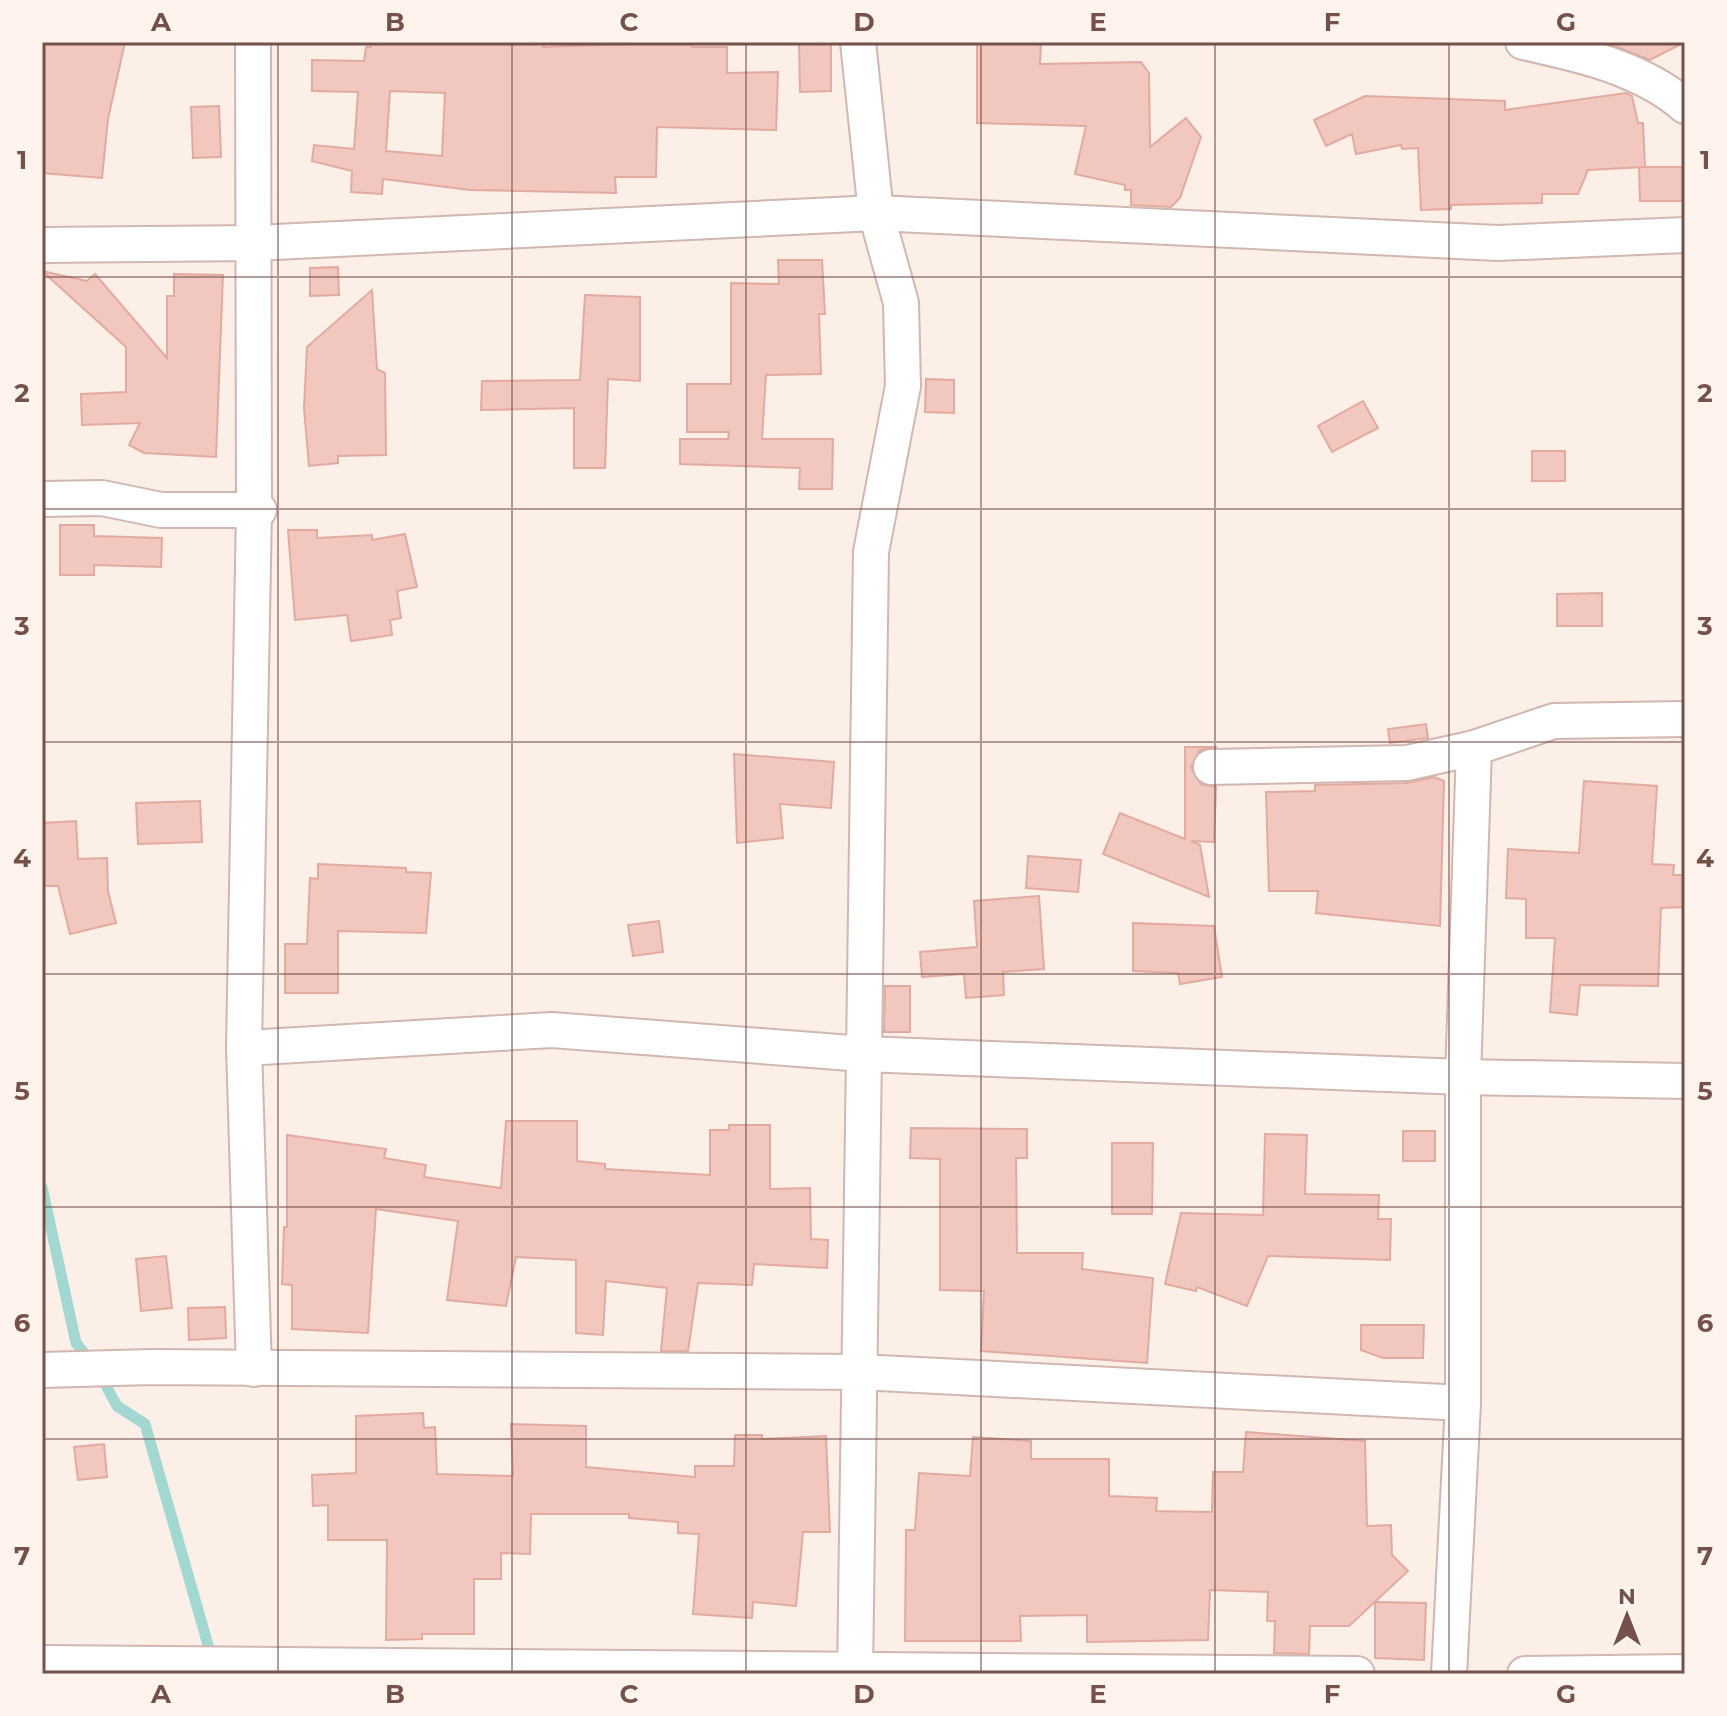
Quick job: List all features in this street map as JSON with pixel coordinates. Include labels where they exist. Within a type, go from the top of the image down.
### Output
[{"type":"street","points":[[253,42],[256,510],[244,1048],[254,1369]]},
{"type":"street","points":[[855,1672],[871,552],[903,386],[901,303],[876,213],[858,42]]},
{"type":"street","points":[[1523,42],[1585,55],[1669,91],[1685,106]]},
{"type":"street","points":[[42,245],[254,243],[876,213],[1498,243],[1685,235]]},
{"type":"street","points":[[42,499],[102,498],[161,510],[256,510]]},
{"type":"street","points":[[1211,767],[1407,763],[1474,748],[1554,721],[1685,719]]},
{"type":"street","points":[[1449,1674],[1463,1403],[1463,1077],[1474,748]]},
{"type":"street","points":[[244,1048],[552,1030],[864,1054],[1463,1077],[1685,1081]]},
{"type":"street","points":[[42,1370],[860,1372],[1463,1403]]},
{"type":"street","points":[[42,1663],[1357,1674]]},
{"type":"street","points":[[1525,1674],[1685,1672]]},
{"type":"building","points":[[42,42],[125,42],[108,119],[102,178],[42,173]]},
{"type":"building","points":[[371,42],[545,42],[543,47],[692,42],[692,47],[727,47],[727,73],[778,72],[776,130],[657,127],[656,177],[615,177],[616,193],[470,190],[383,179],[382,194],[351,192],[352,171],[312,161],[314,145],[354,149],[358,92],[312,91],[312,60],[364,61],[366,47],[371,47]],"holes":[[[390,91],[445,93],[442,156],[386,151]]]},
{"type":"building","points":[[977,42],[1041,42],[1040,64],[1141,62],[1149,73],[1150,147],[1186,118],[1201,137],[1180,198],[1171,207],[1131,205],[1131,190],[1125,190],[1125,185],[1075,174],[1086,126],[977,123]]},
{"type":"building","points":[[1604,42],[1685,42],[1650,60]]},
{"type":"building","points":[[799,44],[831,44],[831,91],[800,92]]},
{"type":"building","points":[[1626,93],[1632,96],[1638,123],[1643,123],[1645,167],[1588,170],[1578,194],[1542,194],[1542,203],[1451,205],[1451,209],[1421,210],[1418,148],[1402,149],[1401,145],[1356,154],[1352,134],[1326,146],[1314,120],[1365,96],[1505,101],[1505,110]]},
{"type":"building","points":[[219,106],[221,157],[193,158],[191,107]]},
{"type":"building","points":[[1639,167],[1685,167],[1685,201],[1640,201]]},
{"type":"building","points":[[778,260],[822,260],[825,314],[819,314],[821,374],[766,375],[762,439],[833,439],[832,489],[799,489],[800,468],[680,464],[680,439],[728,439],[729,432],[687,432],[687,384],[731,384],[731,283],[779,284]]},
{"type":"building","points":[[338,267],[339,295],[310,296],[310,268]]},
{"type":"building","points":[[42,271],[87,281],[95,274],[167,358],[167,296],[174,296],[174,274],[223,275],[216,457],[144,453],[129,445],[140,423],[82,425],[81,394],[126,392],[126,347]]},
{"type":"building","points":[[372,290],[377,369],[385,373],[386,455],[338,456],[338,463],[309,466],[304,408],[307,347]]},
{"type":"building","points":[[585,295],[640,297],[640,381],[608,379],[605,468],[574,468],[574,408],[481,410],[482,381],[580,380]]},
{"type":"building","points":[[926,379],[954,380],[954,413],[925,412]]},
{"type":"building","points":[[1363,401],[1378,428],[1332,452],[1318,426]]},
{"type":"building","points":[[1532,451],[1565,451],[1565,481],[1532,481]]},
{"type":"building","points":[[60,525],[94,525],[94,536],[162,538],[161,567],[94,565],[94,575],[60,575]]},
{"type":"building","points":[[288,530],[317,530],[317,538],[372,535],[372,540],[405,534],[417,587],[397,591],[401,618],[390,620],[392,635],[351,641],[347,615],[295,620]]},
{"type":"building","points":[[1602,593],[1602,626],[1557,626],[1557,594]]},
{"type":"building","points":[[1426,724],[1428,738],[1390,743],[1388,729]]},
{"type":"building","points":[[1185,747],[1217,747],[1200,750],[1191,767],[1201,784],[1216,787],[1214,842],[1191,841],[1200,845],[1209,897],[1103,854],[1120,813],[1185,839]]},
{"type":"building","points":[[734,754],[834,762],[831,808],[780,804],[783,838],[737,843]]},
{"type":"building","points":[[1434,777],[1444,781],[1440,926],[1316,913],[1318,891],[1269,891],[1266,792],[1315,791],[1315,785],[1407,783]]},
{"type":"building","points":[[1584,781],[1657,786],[1652,864],[1674,865],[1673,875],[1685,875],[1685,907],[1661,908],[1658,986],[1580,985],[1577,1015],[1550,1012],[1555,938],[1526,938],[1526,899],[1506,898],[1508,849],[1579,853]]},
{"type":"building","points":[[200,801],[202,842],[138,844],[136,803]]},
{"type":"building","points":[[76,821],[78,859],[107,858],[108,891],[116,923],[70,934],[58,886],[42,886],[42,823]]},
{"type":"building","points":[[1028,856],[1081,860],[1078,892],[1026,888]]},
{"type":"building","points":[[318,864],[406,868],[406,872],[431,873],[426,933],[338,931],[338,993],[285,993],[285,944],[307,944],[310,878],[318,879]]},
{"type":"building","points":[[1039,896],[1044,969],[1003,972],[1004,995],[966,998],[964,974],[922,977],[920,952],[977,947],[974,901]]},
{"type":"building","points":[[659,921],[663,952],[633,956],[628,925]]},
{"type":"building","points":[[1133,923],[1214,926],[1222,977],[1180,984],[1178,973],[1133,971]]},
{"type":"building","points":[[885,986],[910,986],[910,1032],[884,1032]]},
{"type":"building","points":[[506,1121],[577,1121],[577,1161],[605,1164],[605,1169],[710,1175],[710,1130],[729,1130],[729,1125],[770,1125],[770,1189],[810,1188],[811,1239],[828,1240],[827,1268],[754,1264],[752,1285],[698,1283],[688,1351],[661,1351],[667,1288],[606,1281],[603,1335],[576,1333],[576,1260],[516,1257],[506,1306],[447,1300],[458,1221],[376,1209],[368,1333],[292,1329],[292,1285],[282,1284],[284,1227],[287,1227],[287,1135],[386,1149],[384,1158],[426,1165],[424,1177],[501,1188]]},
{"type":"building","points":[[911,1128],[1027,1129],[1027,1158],[1016,1158],[1017,1253],[1083,1253],[1082,1269],[1153,1278],[1147,1363],[981,1351],[984,1291],[940,1290],[940,1159],[910,1158]]},
{"type":"building","points":[[1403,1131],[1435,1131],[1435,1161],[1403,1161]]},
{"type":"building","points":[[1265,1134],[1307,1135],[1305,1194],[1379,1195],[1378,1219],[1391,1219],[1390,1260],[1268,1256],[1247,1306],[1197,1287],[1196,1291],[1165,1284],[1181,1213],[1263,1215]]},
{"type":"building","points":[[1112,1143],[1153,1143],[1152,1214],[1112,1214]]},
{"type":"building","points":[[166,1256],[172,1308],[141,1311],[136,1259]]},
{"type":"building","points":[[225,1307],[226,1338],[189,1340],[188,1308]]},
{"type":"building","points":[[1361,1325],[1424,1325],[1423,1358],[1383,1358],[1361,1350]]},
{"type":"building","points":[[423,1413],[424,1428],[435,1427],[437,1474],[513,1476],[511,1424],[586,1426],[586,1467],[695,1477],[695,1466],[734,1466],[735,1435],[762,1435],[762,1439],[826,1436],[830,1532],[803,1532],[796,1606],[753,1602],[752,1618],[693,1614],[699,1534],[678,1533],[678,1522],[629,1518],[629,1514],[531,1514],[530,1554],[501,1553],[501,1579],[474,1579],[474,1634],[422,1634],[422,1639],[386,1640],[387,1540],[328,1540],[328,1505],[313,1506],[312,1475],[356,1473],[356,1416]]},
{"type":"building","points":[[1246,1432],[1365,1441],[1367,1526],[1391,1525],[1392,1555],[1408,1571],[1349,1626],[1310,1626],[1309,1654],[1274,1653],[1275,1621],[1267,1621],[1268,1592],[1210,1590],[1208,1640],[1087,1642],[1087,1615],[1020,1616],[1021,1641],[905,1641],[906,1530],[915,1530],[919,1473],[970,1476],[973,1437],[1031,1441],[1031,1459],[1109,1459],[1109,1496],[1157,1498],[1156,1511],[1212,1512],[1213,1472],[1243,1472]]},
{"type":"building","points":[[104,1444],[107,1477],[78,1480],[74,1447]]},
{"type":"building","points":[[1375,1602],[1426,1603],[1424,1660],[1375,1658]]},
{"type":"waterway","points":[[42,1187],[76,1343],[97,1369],[117,1406],[145,1424],[212,1659]]}]
